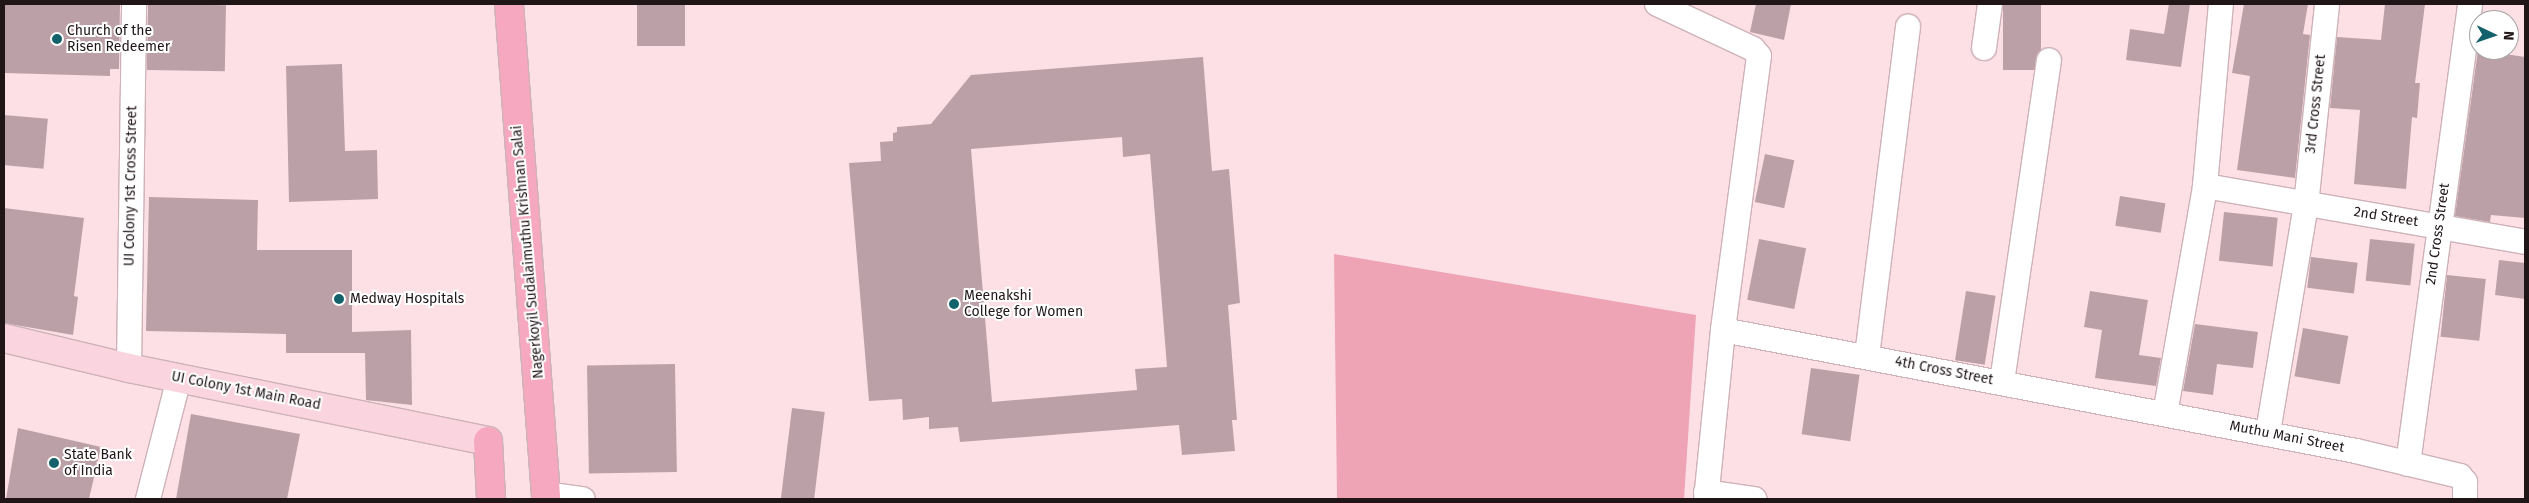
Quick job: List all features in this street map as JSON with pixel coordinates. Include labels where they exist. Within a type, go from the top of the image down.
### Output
[{"type":"main road","name":"Nagerkoyil Sudalaimuthu Krishnan Salai","points":[[509,4],[546,497]]},
{"type":"main road","name":"UI Colony 1st Main Road","points":[[4,338],[129,368],[488,441],[491,499]]},
{"type":"street","name":"UI Colony 1st Cross Street","points":[[129,368],[134,4]]},
{"type":"street","points":[[1657,4],[1753,49],[1759,56],[1723,330],[1706,496],[1754,499]]},
{"type":"street","points":[[1984,48],[1990,4]]},
{"type":"street","points":[[2164,414],[2205,186],[2221,4]]},
{"type":"street","name":"3rd Cross Street","points":[[2268,432],[2306,205],[2327,4]]},
{"type":"street","name":"2nd Cross Street","points":[[2408,464],[2470,4]]},
{"type":"street","points":[[1867,356],[1908,27]]},
{"type":"street","points":[[2002,382],[2049,60]]},
{"type":"street","name":"2nd Street","points":[[2205,186],[2525,242]]},
{"type":"street","name":"4th Cross Street","points":[[1723,330],[2164,414]]},
{"type":"street","points":[[148,499],[180,378]]},
{"type":"street","name":"Muthu Mani Street","points":[[2164,414],[2268,432],[2460,476],[2464,482],[2465,499]]},
{"type":"street","points":[[546,497],[582,499]]},
{"type":"shaded area","points":[[1334,254],[1696,315],[1684,499],[1337,499]]},
{"type":"building","name":"Church of the Risen Redeemer","points":[[4,4],[120,4],[119,69],[110,69],[110,76],[4,73]]},
{"type":"building","points":[[148,4],[226,5],[225,71],[147,70]]},
{"type":"building","points":[[637,4],[685,4],[685,46],[637,46]]},
{"type":"building","points":[[1756,4],[1791,4],[1784,40],[1750,32]]},
{"type":"building","points":[[2003,4],[2041,4],[2041,70],[2003,70]]},
{"type":"building","points":[[2169,4],[2190,4],[2181,67],[2126,60],[2130,29],[2164,34]]},
{"type":"building","points":[[2244,4],[2308,4],[2303,34],[2310,35],[2295,178],[2237,170],[2250,76],[2232,73]]},
{"type":"building","points":[[2385,4],[2425,4],[2415,83],[2420,83],[2417,118],[2412,117],[2406,189],[2354,184],[2360,110],[2330,108],[2337,37],[2381,40]]},
{"type":"building","points":[[2519,56],[2525,57],[2525,218],[2491,215],[2490,222],[2455,216],[2477,60],[2519,60]]},
{"type":"building","points":[[1203,57],[1212,171],[1229,169],[1240,303],[1228,305],[1237,420],[1232,420],[1235,451],[1182,455],[1179,425],[960,442],[958,427],[929,429],[929,417],[903,420],[902,399],[869,401],[849,163],[881,161],[880,142],[893,141],[893,133],[897,132],[897,127],[931,124],[971,75]],"holes":[[[1122,137],[1123,157],[1150,154],[1167,367],[1135,369],[1137,390],[992,402],[971,149]]]},
{"type":"building","points":[[342,64],[345,151],[377,150],[378,199],[289,202],[286,66]]},
{"type":"building","points":[[4,115],[48,119],[43,169],[4,165]]},
{"type":"building","points":[[1765,154],[1794,160],[1784,208],[1755,202]]},
{"type":"building","points":[[2120,196],[2165,203],[2161,233],[2115,226]]},
{"type":"building","points":[[149,197],[258,200],[257,250],[352,250],[352,332],[411,330],[412,405],[366,400],[365,353],[286,353],[286,334],[146,331]]},
{"type":"building","points":[[4,208],[84,218],[74,296],[78,297],[73,335],[4,323]]},
{"type":"building","points":[[2224,212],[2278,218],[2273,266],[2219,261]]},
{"type":"building","points":[[1759,239],[1806,248],[1794,309],[1747,300]]},
{"type":"building","points":[[2370,239],[2415,244],[2410,285],[2366,281]]},
{"type":"building","points":[[2311,257],[2358,263],[2354,293],[2307,288]]},
{"type":"building","points":[[2499,260],[2525,263],[2525,299],[2495,295]]},
{"type":"building","points":[[2447,275],[2486,279],[2479,341],[2441,337]]},
{"type":"building","points":[[1966,291],[1996,296],[1985,365],[1955,360]]},
{"type":"building","points":[[2090,291],[2148,300],[2139,355],[2161,358],[2156,386],[2095,378],[2102,330],[2084,327]]},
{"type":"building","points":[[2195,324],[2258,332],[2253,368],[2217,364],[2213,395],[2183,391]]},
{"type":"building","points":[[2303,328],[2348,336],[2340,384],[2294,376]]},
{"type":"building","points":[[675,364],[677,472],[589,474],[587,366]]},
{"type":"building","points":[[1811,368],[1860,375],[1850,441],[1802,434]]},
{"type":"building","points":[[792,408],[825,412],[814,499],[781,499]]},
{"type":"building","points":[[191,414],[300,434],[287,499],[176,499]]},
{"type":"building","name":"State Bank of India","points":[[18,428],[101,447],[89,499],[6,499]]},
{"type":"place","name":"Church of the Risen Redeemer","points":[[57,39]]},
{"type":"place","name":"Medway Hospitals","points":[[339,299]]},
{"type":"place","name":"Meenakshi College for Women","points":[[954,304]]},
{"type":"place","name":"State Bank of India","points":[[54,463]]}]
